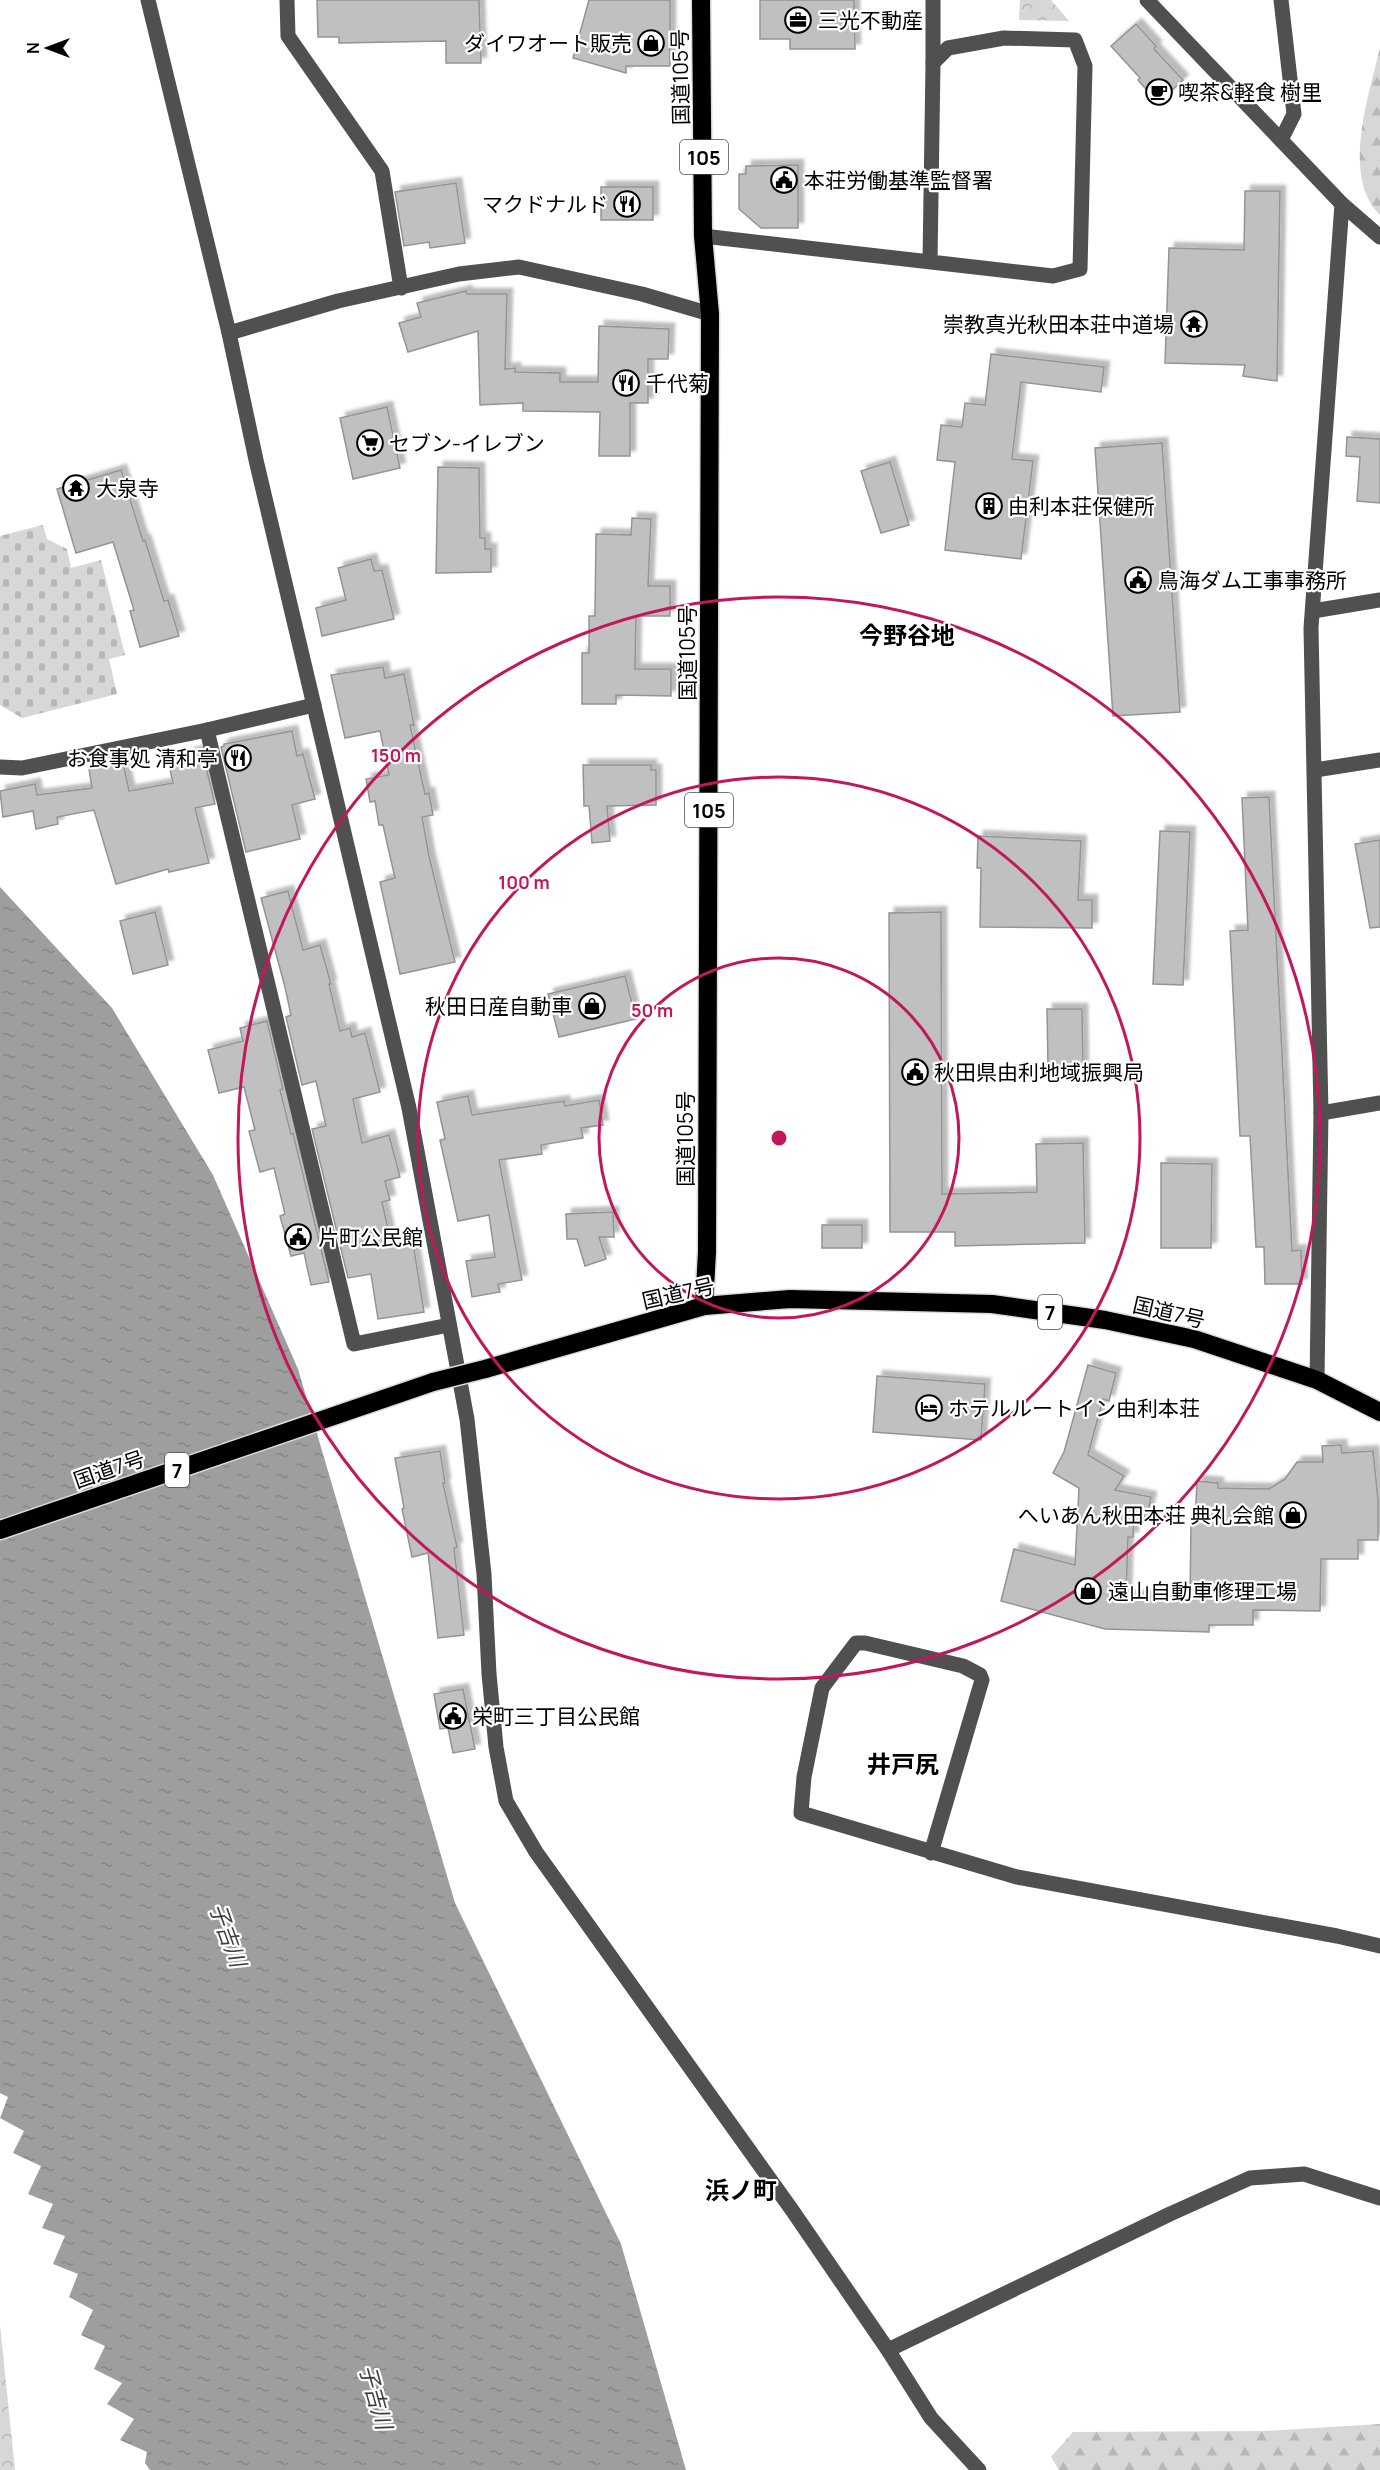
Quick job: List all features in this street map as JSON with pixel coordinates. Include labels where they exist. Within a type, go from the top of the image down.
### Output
[{"type":"highway","name":"国道105号","points":[[701,0],[703,236],[710,314],[707,1240],[704,1306]]},
{"type":"highway","name":"国道7号","points":[[0,1530],[433,1382],[704,1306],[790,1299],[992,1304],[1105,1320],[1194,1340],[1317,1380],[1380,1412]]},
{"type":"street","points":[[148,0],[229,333],[256,460],[409,1108],[466,1419],[484,1574],[489,1674],[496,1747],[506,1801],[562,1890],[676,2046],[888,2350],[931,2418],[979,2470]]},
{"type":"street","points":[[287,0],[288,36],[382,171],[401,288]]},
{"type":"street","points":[[930,262],[933,0]]},
{"type":"street","points":[[1147,0],[1342,204],[1380,237]]},
{"type":"street","points":[[1281,0],[1294,114],[1281,140]]},
{"type":"street","points":[[703,236],[1053,276],[1080,268],[1085,66],[1075,40],[1004,38],[948,48],[933,63]]},
{"type":"street","points":[[1317,1380],[1321,1113],[1312,611],[1342,204]]},
{"type":"street","points":[[229,333],[338,302],[459,274],[519,267],[642,294],[710,314]]},
{"type":"street","points":[[1312,611],[1380,600]]},
{"type":"street","points":[[0,767],[22,768],[207,730],[314,705]]},
{"type":"street","points":[[207,730],[354,1344],[449,1326]]},
{"type":"street","points":[[1314,770],[1380,760]]},
{"type":"street","points":[[1321,1113],[1380,1102]]},
{"type":"street","points":[[931,1853],[982,1680],[980,1675],[963,1666],[856,1643],[822,1688],[804,1777],[801,1813],[931,1853],[1017,1877],[1380,1946]]},
{"type":"street","points":[[888,2350],[1170,2214],[1250,2178],[1304,2174],[1380,2198]]},
{"type":"green space","points":[[1020,0],[1051,0],[1069,21],[1019,20]]},
{"type":"green space","points":[[1380,48],[1380,215],[1368,199],[1362,179],[1360,157],[1365,111]]},
{"type":"green space","points":[[43,525],[47,539],[67,549],[71,568],[101,560],[125,655],[109,659],[117,694],[22,718],[0,705],[0,536]]},
{"type":"green space","points":[[0,2325],[15,2470],[0,2470]]},
{"type":"green space","points":[[1380,2424],[1380,2470],[1059,2470],[1051,2457],[1073,2432],[1264,2431]]},
{"type":"water","name":"子吉川","points":[[0,887],[112,1008],[213,1175],[298,1369],[455,1903],[621,2244],[686,2470],[150,2470],[145,2463],[147,2452],[120,2440],[134,2419],[107,2404],[122,2383],[94,2369],[105,2346],[81,2335],[93,2310],[69,2297],[78,2274],[53,2264],[65,2236],[42,2228],[53,2204],[28,2194],[41,2166],[13,2153],[24,2131],[0,2118],[8,2097],[0,2093]]},
{"type":"building","points":[[317,0],[479,0],[481,63],[446,63],[446,41],[339,43],[339,37],[318,37]]},
{"type":"building","points":[[589,0],[670,0],[670,66],[626,66],[626,73],[573,58]]},
{"type":"building","points":[[760,0],[854,0],[855,49],[790,49],[790,39],[760,39]]},
{"type":"building","points":[[1136,24],[1156,46],[1154,49],[1183,80],[1158,103],[1138,80],[1140,78],[1111,46]]},
{"type":"building","points":[[798,165],[798,228],[761,228],[739,209],[739,174],[746,174],[746,166]]},
{"type":"building","points":[[456,183],[465,243],[430,248],[429,242],[404,246],[395,192]]},
{"type":"building","name":"マクドナルド","points":[[601,187],[653,187],[653,220],[601,220]]},
{"type":"building","points":[[1245,191],[1280,191],[1277,381],[1243,376],[1245,365],[1165,363],[1169,248],[1244,250]]},
{"type":"building","points":[[466,291],[467,294],[507,294],[505,369],[515,368],[515,372],[560,373],[560,382],[598,382],[599,326],[669,329],[668,359],[648,359],[648,403],[630,403],[630,456],[599,456],[600,412],[523,411],[523,403],[480,405],[478,331],[408,352],[399,323],[421,317],[417,303]]},
{"type":"building","name":"由利本荘保健所","points":[[991,354],[1104,367],[1101,392],[1021,382],[1012,459],[1033,461],[1021,559],[945,550],[955,462],[937,460],[941,425],[962,427],[965,403],[985,405]]},
{"type":"building","name":"セブン-イレブン","points":[[387,407],[400,468],[353,479],[340,418]]},
{"type":"building","points":[[1347,437],[1380,439],[1380,503],[1357,501],[1360,457],[1346,456]]},
{"type":"building","name":"鳥海ダム工事事務所","points":[[1162,443],[1180,712],[1113,716],[1095,448]]},
{"type":"building","points":[[890,462],[909,525],[881,533],[861,471]]},
{"type":"building","points":[[438,467],[479,468],[480,538],[485,538],[485,549],[491,549],[491,572],[436,573]]},
{"type":"building","points":[[121,470],[143,541],[145,540],[164,601],[168,600],[179,636],[140,647],[130,611],[134,610],[113,542],[76,553],[57,489]]},
{"type":"building","points":[[632,518],[651,519],[648,586],[670,586],[670,616],[636,616],[635,669],[671,669],[671,696],[616,695],[616,704],[582,704],[582,653],[589,653],[589,616],[595,616],[596,534],[631,535]]},
{"type":"building","points":[[371,559],[374,571],[382,570],[394,619],[322,636],[316,608],[346,600],[338,568]]},
{"type":"building","points":[[383,667],[385,678],[404,674],[414,725],[410,725],[425,794],[429,793],[433,815],[422,817],[429,856],[455,962],[400,974],[380,882],[395,878],[383,825],[379,825],[375,801],[370,802],[366,779],[389,775],[380,731],[345,738],[331,675]]},
{"type":"building","points":[[292,731],[297,756],[303,754],[315,799],[292,805],[300,839],[246,852],[221,747],[224,744]]},
{"type":"building","points":[[202,751],[215,804],[195,808],[209,863],[169,872],[168,869],[116,884],[94,810],[57,817],[58,824],[36,829],[33,811],[3,817],[0,791],[35,784],[37,795],[92,788],[89,769],[123,762],[129,791],[173,783],[169,764],[190,759],[189,753]]},
{"type":"building","points":[[583,765],[651,765],[651,770],[656,770],[656,805],[607,806],[610,841],[592,843],[589,806],[584,806]]},
{"type":"building","points":[[1269,797],[1292,1251],[1301,1250],[1302,1284],[1265,1284],[1264,1247],[1256,1247],[1250,1136],[1240,1136],[1230,931],[1248,930],[1242,798]]},
{"type":"building","points":[[1160,831],[1190,832],[1183,985],[1153,984]]},
{"type":"building","points":[[978,836],[1081,841],[1078,900],[1092,900],[1092,928],[980,927],[981,868],[977,868]]},
{"type":"building","points":[[1380,840],[1380,927],[1370,928],[1355,844]]},
{"type":"building","points":[[288,891],[303,950],[320,945],[331,984],[329,984],[340,1031],[350,1028],[352,1037],[365,1033],[380,1092],[353,1099],[362,1143],[389,1135],[400,1177],[385,1181],[390,1200],[382,1202],[392,1247],[413,1243],[424,1312],[378,1319],[371,1274],[348,1278],[312,1129],[326,1126],[316,1081],[302,1085],[286,1017],[291,1015],[285,987],[261,898]]},
{"type":"building","points":[[155,912],[168,965],[133,974],[120,921]]},
{"type":"building","name":"秋田県由利地域振興局","points":[[941,912],[942,1194],[1037,1192],[1036,1144],[1083,1143],[1085,1243],[955,1246],[955,1232],[890,1232],[889,913]]},
{"type":"building","name":"秋田日産自動車","points":[[625,976],[636,1019],[559,1037],[548,994]]},
{"type":"building","points":[[1047,1009],[1082,1009],[1083,1067],[1048,1067]]},
{"type":"building","points":[[267,1021],[283,1089],[280,1090],[291,1134],[293,1133],[329,1282],[311,1285],[304,1253],[291,1256],[280,1216],[285,1214],[274,1168],[260,1172],[249,1131],[255,1130],[244,1087],[219,1093],[208,1050],[243,1041],[240,1028]]},
{"type":"building","points":[[468,1096],[472,1115],[564,1101],[565,1106],[599,1100],[603,1125],[581,1128],[583,1138],[541,1145],[542,1154],[499,1160],[522,1280],[498,1284],[500,1292],[472,1297],[466,1261],[495,1257],[489,1215],[458,1221],[440,1140],[445,1139],[437,1102]]},
{"type":"building","points":[[1161,1163],[1212,1164],[1211,1248],[1161,1248]]},
{"type":"building","points":[[613,1212],[614,1237],[599,1237],[606,1259],[585,1266],[577,1239],[567,1239],[566,1214]]},
{"type":"building","points":[[822,1225],[862,1225],[862,1248],[822,1248]]},
{"type":"building","points":[[1088,1365],[1116,1373],[1109,1401],[1103,1399],[1088,1455],[1124,1476],[1115,1490],[1151,1497],[1147,1517],[1134,1515],[1133,1537],[1128,1537],[1126,1596],[1190,1598],[1191,1522],[1195,1522],[1197,1481],[1218,1483],[1218,1488],[1269,1489],[1285,1479],[1297,1462],[1323,1462],[1322,1446],[1341,1445],[1342,1453],[1373,1451],[1378,1500],[1378,1540],[1358,1540],[1358,1559],[1321,1559],[1320,1611],[1253,1610],[1253,1625],[1209,1625],[1209,1632],[1105,1629],[1001,1601],[1014,1549],[1075,1565],[1079,1488],[1053,1473],[1064,1452]]},
{"type":"building","name":"ホテルルートイン由利本荘","points":[[877,1376],[985,1384],[981,1440],[873,1432]]},
{"type":"building","points":[[440,1451],[445,1483],[443,1483],[457,1547],[454,1548],[464,1635],[438,1638],[428,1553],[412,1557],[395,1458]]},
{"type":"building","name":"栄町三丁目公民館","points":[[463,1689],[475,1749],[453,1753],[448,1728],[440,1729],[434,1694]]},
{"type":"place","name":"三光不動産","points":[[798,20]]},
{"type":"place","name":"ダイワオート販売","points":[[651,43]]},
{"type":"place","name":"喫茶&軽食 樹里","points":[[1159,92]]},
{"type":"place","name":"本荘労働基準監督署","points":[[784,180]]},
{"type":"place","name":"マクドナルド","points":[[627,204]]},
{"type":"place","name":"崇教真光秋田本荘中道場","points":[[1194,324]]},
{"type":"place","name":"千代菊","points":[[626,383]]},
{"type":"place","name":"セブン-イレブン","points":[[370,443]]},
{"type":"place","name":"大泉寺","points":[[76,488]]},
{"type":"place","name":"由利本荘保健所","points":[[989,506]]},
{"type":"place","name":"鳥海ダム工事事務所","points":[[1138,580]]},
{"type":"place","name":"お食事処 清和亭","points":[[238,758]]},
{"type":"place","name":"秋田日産自動車","points":[[592,1006]]},
{"type":"place","name":"秋田県由利地域振興局","points":[[915,1072]]},
{"type":"place","name":"片町公民館","points":[[298,1237]]},
{"type":"place","name":"ホテルルートイン由利本荘","points":[[929,1408]]},
{"type":"place","name":"へいあん秋田本荘 典礼会館","points":[[1293,1515]]},
{"type":"place","name":"遠山自動車修理工場","points":[[1088,1591]]},
{"type":"place","name":"栄町三丁目公民館","points":[[453,1716]]},
{"type":"district","name":"今野谷地","points":[[907,634]]},
{"type":"district","name":"井戸尻","points":[[903,1763]]},
{"type":"district","name":"浜ノ町","points":[[741,2189]]}]
